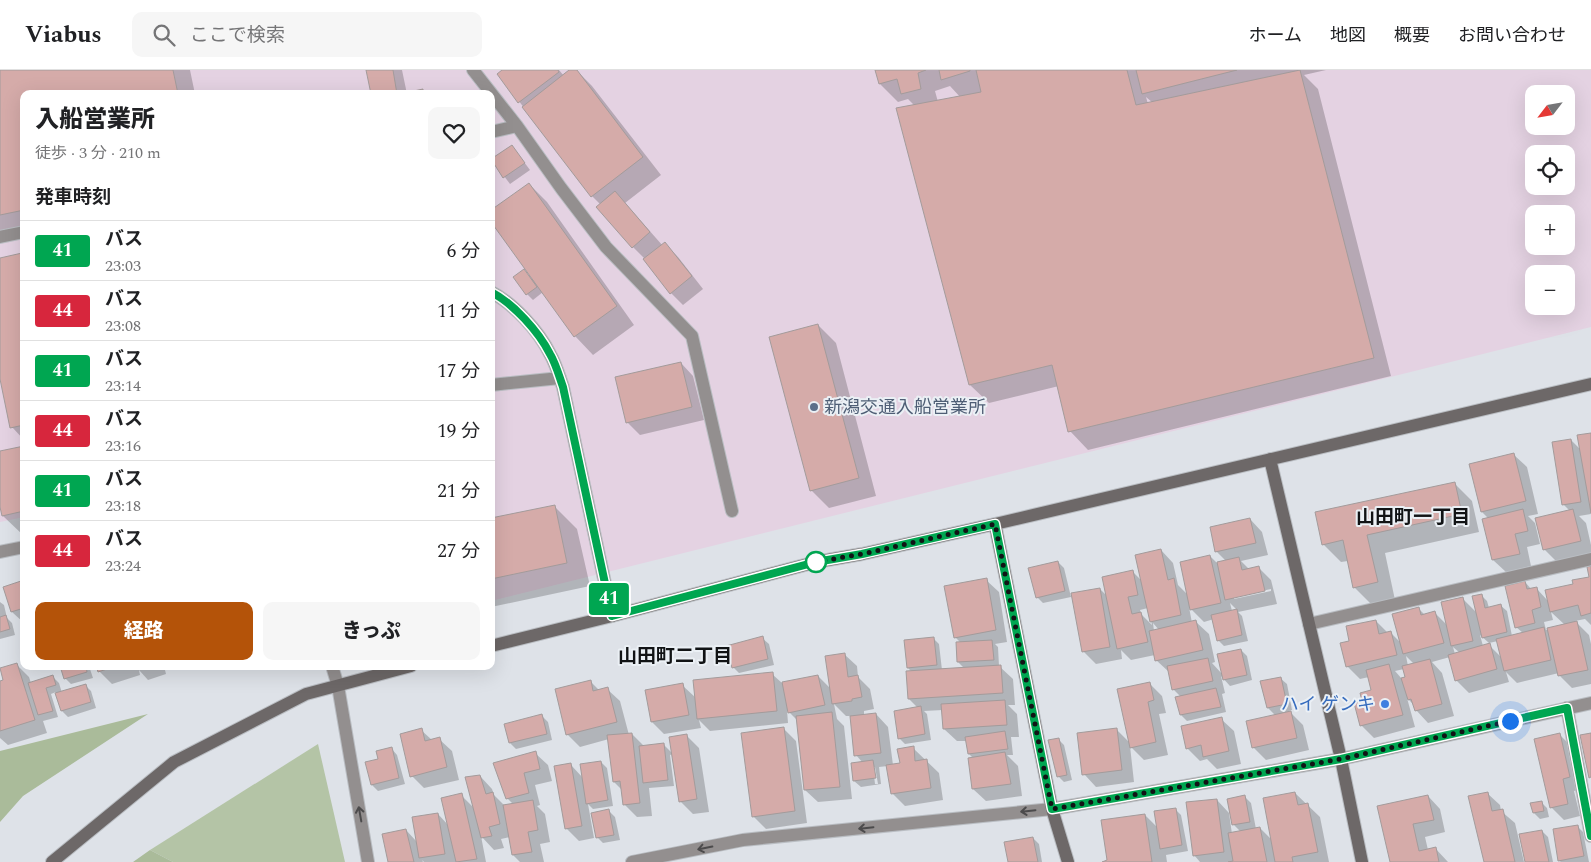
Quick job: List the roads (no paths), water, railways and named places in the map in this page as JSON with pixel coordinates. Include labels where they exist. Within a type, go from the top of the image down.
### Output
[{"type":"street","points":[[473,70],[489,90]]},
{"type":"street","points":[[495,98],[606,247],[692,336],[732,511]]},
{"type":"street","points":[[495,131],[517,126]]},
{"type":"street","points":[[0,237],[20,233]]},
{"type":"street","points":[[495,295],[515,310],[539,335],[551,354],[560,378],[574,433],[612,616]]},
{"type":"street","points":[[495,385],[560,378]]},
{"type":"street","points":[[495,645],[816,562],[862,554],[995,524],[1591,384]]},
{"type":"street","points":[[1270,459],[1341,759],[1362,862]]},
{"type":"street","points":[[995,524],[1052,809],[1068,862]]},
{"type":"street","points":[[0,552],[20,548]]},
{"type":"street","points":[[1309,624],[1591,558]]},
{"type":"street","points":[[333,670],[338,686],[368,862]]},
{"type":"street","points":[[52,862],[174,762],[306,694],[396,670]]},
{"type":"street","points":[[632,862],[742,840],[1052,809],[1341,759],[1591,703]]},
{"type":"street","points":[[1567,708],[1591,836]]},
{"type":"place","name":"新潟交通入船営業所","points":[[814,407]]},
{"type":"place","name":"ハイ ゲンキ","points":[[1385,704]]},
{"type":"district","name":"山田町一丁目","points":[[1413,516]]},
{"type":"district","name":"山田町二丁目","points":[[675,655]]}]
